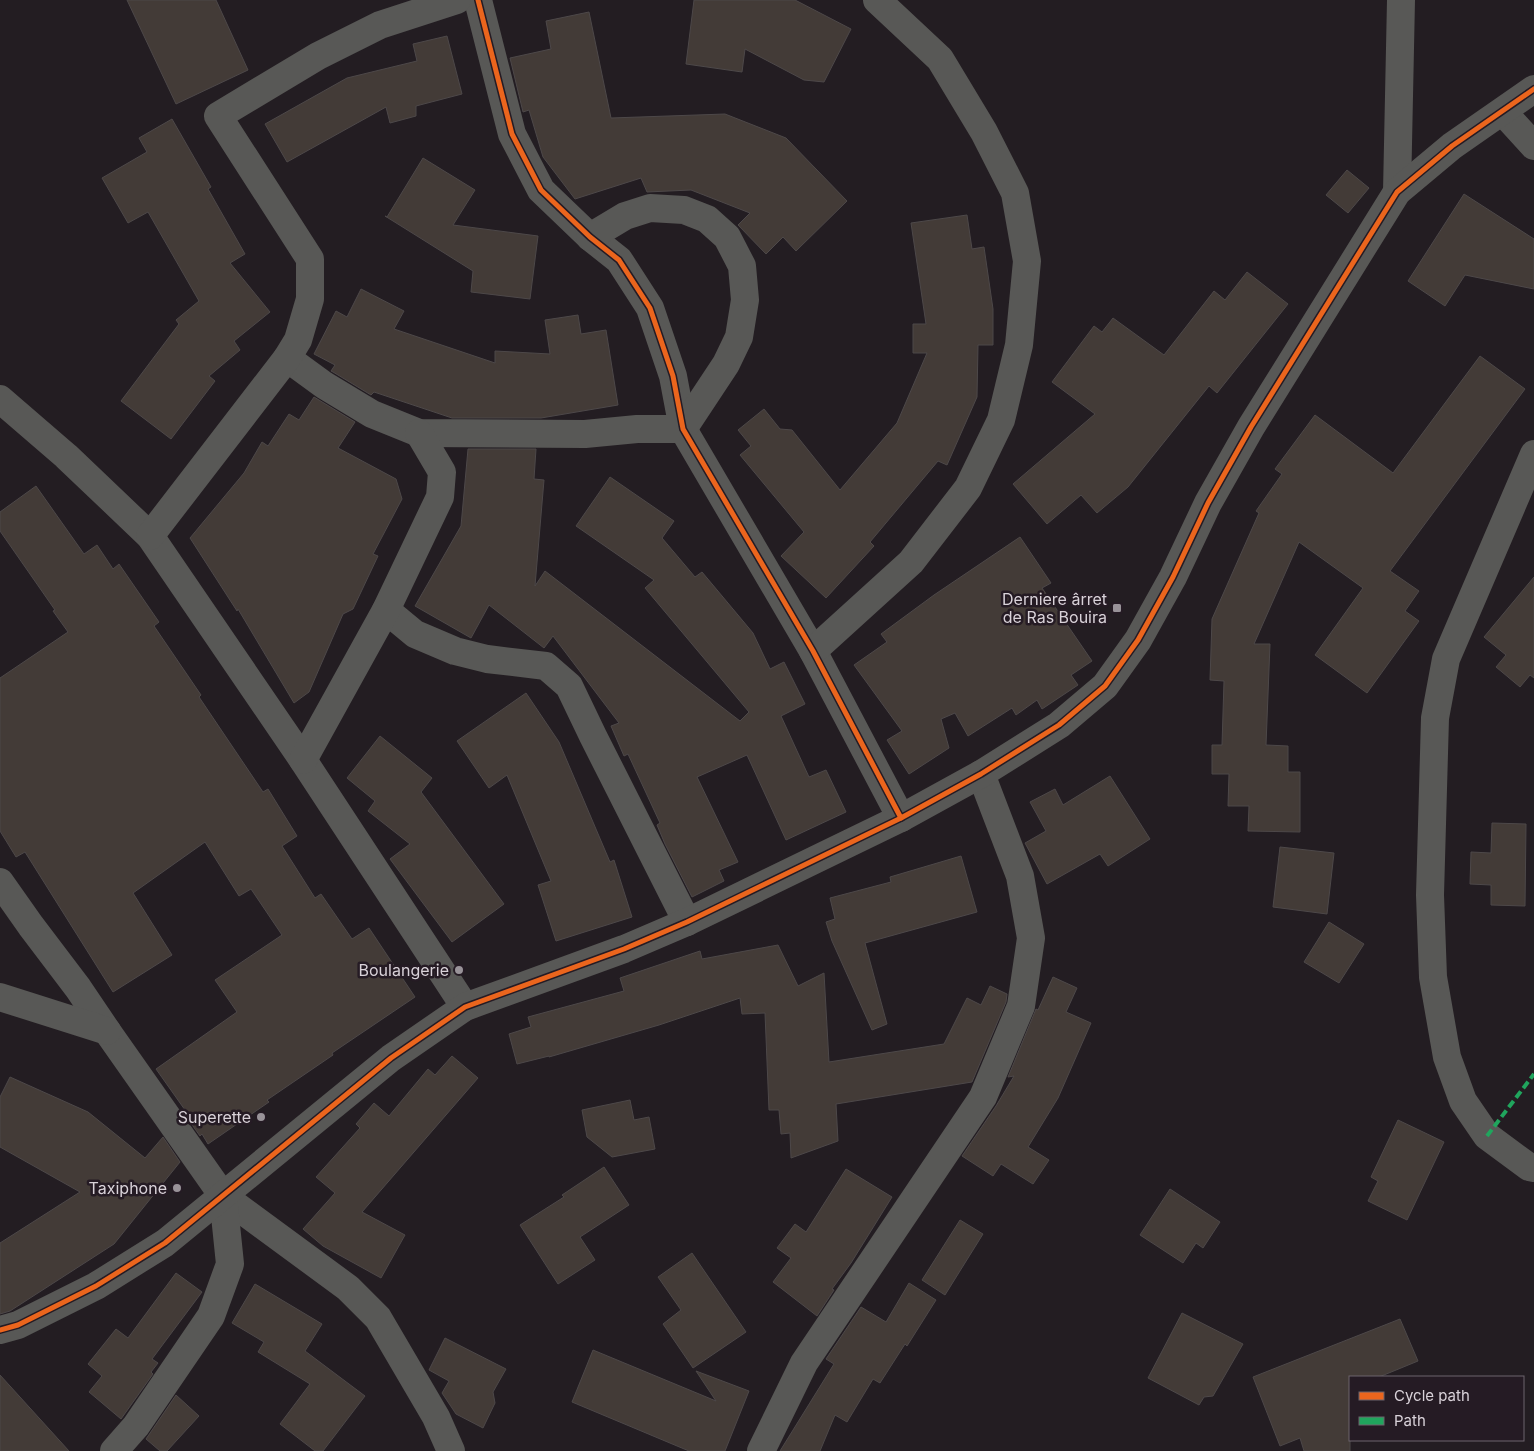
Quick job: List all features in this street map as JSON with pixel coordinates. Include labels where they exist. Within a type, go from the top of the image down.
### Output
[{"type":"street","points":[[150,536],[287,358],[298,340],[310,300],[310,259],[218,116],[318,56],[380,25],[457,0]]},
{"type":"street","points":[[478,0],[512,134],[541,190],[590,237],[619,260],[650,308],[673,376],[683,429],[813,651],[901,818]]},
{"type":"street","points":[[813,651],[911,562],[968,488],[1001,420],[1019,344],[1027,261],[1015,193],[984,132],[940,59],[877,0]]},
{"type":"street","points":[[1397,192],[1401,0]]},
{"type":"street","points":[[0,1330],[18,1325],[96,1286],[165,1243],[391,1058],[465,1007],[624,948],[686,922],[901,818],[981,774],[1066,720],[1105,686],[1138,640],[1173,577],[1208,503],[1251,427],[1364,242],[1397,192],[1452,146],[1534,89]]},
{"type":"street","points":[[1502,112],[1534,146]]},
{"type":"street","points":[[590,237],[625,216],[650,208],[684,210],[707,219],[727,237],[742,266],[745,300],[739,337],[726,364],[683,429]]},
{"type":"street","points":[[287,358],[324,385],[372,414],[419,434],[585,434],[637,429],[683,429]]},
{"type":"street","points":[[0,400],[66,456],[150,536],[303,760],[465,1007]]},
{"type":"street","points":[[303,760],[386,610],[440,497],[442,472],[419,434]]},
{"type":"street","points":[[1534,454],[1446,659],[1435,718],[1430,895],[1433,977],[1447,1057],[1463,1101],[1487,1136],[1534,1168]]},
{"type":"street","points":[[386,610],[415,634],[455,651],[488,659],[546,666],[569,686],[686,922]]},
{"type":"street","points":[[761,1451],[804,1363],[983,1097],[1021,1006],[1031,938],[1020,876],[981,774]]},
{"type":"street","points":[[0,882],[78,988],[223,1196],[348,1288],[378,1318],[436,1417],[451,1451]]},
{"type":"street","points":[[0,997],[107,1031]]},
{"type":"street","points":[[114,1451],[136,1426],[211,1316],[230,1264],[223,1196]]},
{"type":"building","points":[[127,0],[216,0],[248,70],[176,104]]},
{"type":"building","points":[[694,0],[795,0],[851,29],[824,82],[804,80],[745,49],[742,72],[686,64]]},
{"type":"building","points":[[589,12],[611,118],[725,114],[786,138],[847,201],[796,251],[783,237],[766,254],[738,225],[750,213],[691,190],[647,192],[641,178],[575,199],[543,157],[529,110],[523,112],[510,58],[551,49],[546,21]]},
{"type":"building","points":[[447,36],[462,94],[416,106],[416,116],[390,123],[386,107],[287,162],[265,124],[347,78],[417,61],[413,44]]},
{"type":"building","points":[[172,119],[211,187],[208,189],[245,254],[230,263],[270,312],[234,341],[240,350],[209,376],[215,381],[171,439],[121,401],[179,324],[176,320],[199,301],[148,212],[128,223],[102,178],[147,152],[139,138]]},
{"type":"building","points":[[423,158],[475,190],[453,225],[538,236],[530,299],[471,292],[473,271],[385,216],[387,217]]},
{"type":"building","points":[[1347,170],[1369,188],[1348,213],[1326,195]]},
{"type":"building","points":[[1464,194],[1534,239],[1534,289],[1465,275],[1445,306],[1408,281]]},
{"type":"building","points":[[967,215],[972,249],[984,247],[993,309],[993,345],[978,345],[977,397],[947,465],[938,461],[870,542],[874,546],[826,598],[781,556],[804,532],[740,455],[751,446],[738,430],[764,409],[780,429],[792,430],[840,490],[897,423],[927,353],[913,353],[913,324],[926,324],[911,223]]},
{"type":"building","points":[[1247,272],[1288,304],[1217,393],[1209,386],[1128,487],[1097,513],[1081,495],[1047,524],[1013,484],[1095,414],[1052,382],[1094,326],[1102,332],[1113,318],[1164,355],[1214,291],[1225,300]]},
{"type":"building","points":[[361,289],[404,311],[394,329],[495,363],[495,351],[550,354],[545,320],[578,315],[581,334],[606,330],[618,405],[541,418],[452,418],[374,392],[371,395],[331,371],[335,365],[314,354],[336,311],[347,317]]},
{"type":"building","points":[[1480,356],[1525,389],[1390,571],[1419,591],[1405,611],[1419,621],[1367,693],[1315,655],[1363,588],[1299,542],[1254,644],[1270,644],[1266,745],[1288,746],[1288,772],[1300,772],[1300,832],[1248,831],[1249,806],[1228,806],[1229,774],[1212,774],[1212,745],[1222,745],[1224,681],[1210,680],[1212,619],[1259,513],[1256,511],[1282,474],[1275,469],[1315,415],[1393,473]]},
{"type":"building","points":[[314,397],[355,422],[338,448],[396,479],[402,499],[373,554],[378,556],[353,609],[343,614],[309,692],[294,703],[238,609],[237,611],[190,538],[244,473],[262,442],[268,446],[289,414],[299,420]]},
{"type":"building","points":[[468,449],[536,449],[534,479],[544,480],[535,586],[545,571],[740,721],[749,712],[645,588],[654,580],[576,526],[610,477],[674,521],[662,538],[695,577],[702,572],[753,633],[770,669],[784,662],[805,704],[781,716],[809,777],[826,770],[846,812],[786,840],[747,755],[697,777],[738,862],[719,870],[724,881],[692,897],[665,844],[657,825],[660,823],[628,754],[624,756],[611,726],[619,723],[553,636],[544,648],[489,605],[471,638],[415,606],[461,526]]},
{"type":"building","points":[[36,486],[84,554],[97,545],[113,569],[119,564],[159,622],[154,626],[201,695],[199,697],[263,792],[268,789],[297,836],[282,846],[315,898],[321,894],[352,939],[369,928],[415,997],[332,1053],[333,1055],[267,1100],[269,1102],[208,1144],[183,1112],[185,1110],[156,1069],[237,1012],[215,980],[282,935],[251,889],[239,896],[205,842],[133,893],[172,955],[113,992],[25,852],[16,857],[0,831],[0,678],[68,632],[53,611],[55,610],[0,531],[0,512]]},
{"type":"building","points":[[1020,537],[1051,583],[1042,588],[1092,661],[1071,675],[1078,685],[1042,709],[1037,700],[1016,715],[1012,708],[968,736],[955,713],[941,719],[949,748],[909,774],[887,740],[902,731],[854,665],[887,642],[881,634],[934,595]]},
{"type":"building","points":[[1534,577],[1534,678],[1530,675],[1520,687],[1496,667],[1506,655],[1484,637]]},
{"type":"building","points":[[526,693],[559,742],[610,862],[614,860],[632,917],[556,941],[538,885],[551,881],[507,775],[489,788],[457,741]]},
{"type":"building","points":[[380,736],[432,778],[421,792],[504,904],[452,942],[390,859],[410,844],[368,811],[375,801],[347,778]]},
{"type":"building","points":[[1110,776],[1150,839],[1108,866],[1100,854],[1047,884],[1025,843],[1046,831],[1030,802],[1055,789],[1063,805]]},
{"type":"building","points":[[1492,823],[1526,824],[1525,906],[1491,905],[1491,885],[1470,884],[1471,852],[1491,853]]},
{"type":"building","points":[[1280,847],[1334,853],[1327,914],[1273,907]]},
{"type":"building","points":[[961,856],[977,912],[865,943],[887,1024],[872,1030],[832,941],[826,922],[835,919],[830,898],[891,882],[890,877]]},
{"type":"building","points":[[1329,922],[1364,944],[1339,983],[1304,962]]},
{"type":"building","points":[[778,945],[798,986],[824,973],[829,1062],[944,1044],[967,998],[981,1005],[990,986],[1007,994],[1006,1002],[972,1082],[836,1104],[838,1141],[791,1158],[790,1133],[781,1134],[779,1110],[769,1110],[765,1013],[742,1014],[740,998],[659,1025],[549,1057],[517,1064],[509,1034],[531,1027],[528,1017],[624,991],[620,978],[700,951],[702,959]]},
{"type":"building","points":[[1053,977],[1077,988],[1066,1012],[1091,1023],[1058,1098],[1028,1147],[1049,1160],[1033,1184],[1001,1164],[993,1176],[962,1156],[1014,1076],[1008,1077],[1036,1009],[1038,1010]]},
{"type":"building","points":[[452,1056],[478,1078],[362,1212],[405,1235],[381,1278],[323,1246],[303,1229],[335,1193],[316,1177],[360,1128],[356,1124],[374,1103],[389,1116],[428,1069],[435,1075]]},
{"type":"building","points":[[10,1077],[88,1112],[145,1158],[163,1137],[180,1162],[114,1244],[10,1311],[0,1314],[0,1243],[80,1192],[0,1147],[0,1097]]},
{"type":"building","points":[[630,1100],[634,1120],[649,1117],[655,1149],[612,1157],[587,1137],[582,1110]]},
{"type":"building","points":[[1398,1120],[1444,1142],[1407,1220],[1368,1201],[1378,1181],[1371,1177]]},
{"type":"building","points":[[604,1167],[629,1205],[580,1237],[595,1260],[558,1284],[520,1225],[564,1197],[562,1195]]},
{"type":"building","points":[[846,1169],[892,1197],[851,1263],[832,1289],[834,1290],[817,1316],[773,1282],[791,1258],[777,1248],[795,1224],[806,1232]]},
{"type":"building","points":[[1170,1189],[1220,1222],[1203,1248],[1196,1243],[1183,1263],[1140,1235]]},
{"type":"building","points":[[960,1220],[983,1234],[945,1295],[922,1280]]},
{"type":"building","points":[[692,1253],[746,1332],[693,1368],[663,1324],[681,1310],[658,1277]]},
{"type":"building","points":[[176,1273],[202,1292],[152,1359],[158,1363],[151,1372],[153,1374],[121,1419],[89,1392],[102,1376],[88,1364],[116,1329],[128,1338]]},
{"type":"building","points":[[909,1283],[936,1300],[907,1346],[905,1344],[880,1383],[873,1379],[847,1422],[835,1415],[820,1451],[780,1451],[834,1364],[826,1359],[861,1307],[886,1322]]},
{"type":"building","points":[[255,1284],[322,1324],[305,1351],[365,1396],[323,1451],[315,1451],[280,1424],[310,1384],[258,1352],[264,1342],[232,1323]]},
{"type":"building","points":[[1182,1313],[1243,1344],[1213,1396],[1204,1397],[1199,1405],[1148,1378]]},
{"type":"building","points":[[1400,1319],[1418,1361],[1381,1376],[1349,1376],[1350,1451],[1304,1451],[1300,1438],[1280,1446],[1253,1377]]},
{"type":"building","points":[[445,1338],[506,1369],[493,1392],[495,1403],[483,1428],[456,1414],[442,1393],[449,1381],[429,1370]]},
{"type":"building","points":[[593,1350],[716,1401],[696,1371],[749,1391],[725,1451],[689,1451],[572,1402]]},
{"type":"building","points":[[0,1375],[69,1451],[0,1451]]},
{"type":"building","points":[[176,1395],[199,1416],[167,1451],[160,1451],[146,1439]]},
{"type":"marked path","points":[[1487,1136],[1534,1074]]},
{"type":"cycle path","points":[[478,0],[512,134],[541,190],[590,237],[619,260],[650,308],[673,376],[683,429],[813,651],[901,818]]},
{"type":"cycle path","points":[[0,1330],[18,1325],[96,1286],[165,1243],[391,1058],[465,1007],[624,949],[687,922],[901,818],[981,774],[1059,725],[1105,686],[1138,640],[1173,577],[1208,503],[1251,427],[1397,192],[1452,146],[1534,89]]},
{"type":"place","name":"Derniere ârret de Ras Bouira","points":[[1117,608]]},
{"type":"place","name":"Boulangerie","points":[[459,970]]},
{"type":"place","name":"Superette","points":[[261,1117]]},
{"type":"place","name":"Taxiphone","points":[[177,1188]]}]
